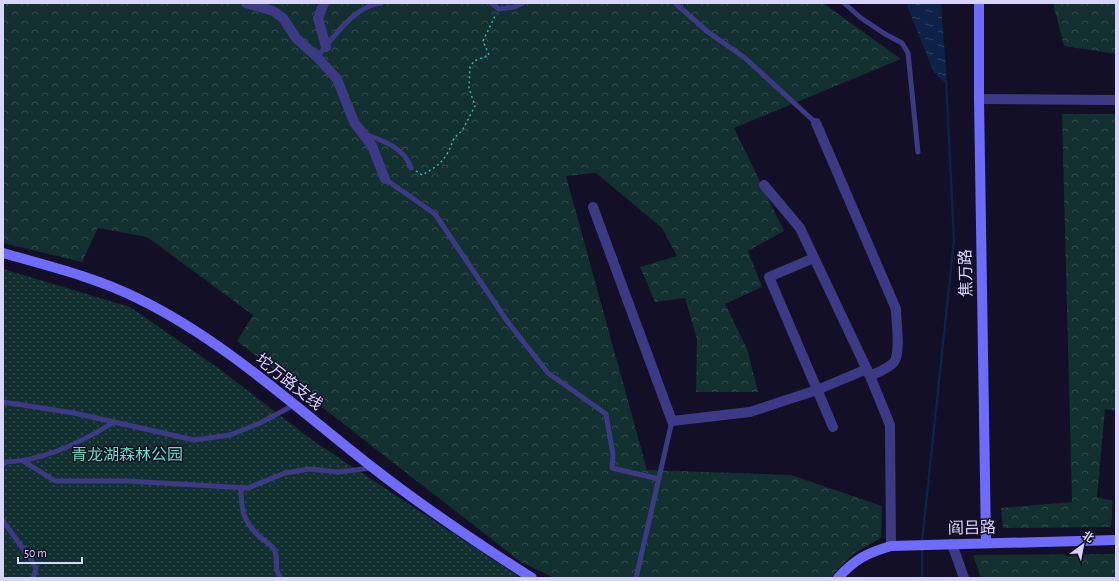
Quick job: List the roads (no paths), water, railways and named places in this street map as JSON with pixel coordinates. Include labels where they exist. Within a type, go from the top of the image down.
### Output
[{"type":"main road","name":"焦万路","points":[[979,3],[978,100],[986,543]]},
{"type":"main road","name":"坨万路支线","points":[[3,253],[109,285],[138,298],[219,346],[372,468],[448,522],[532,578]]},
{"type":"main road","name":"阎吕路","points":[[838,578],[848,566],[865,554],[903,544],[1116,540]]},
{"type":"street","points":[[246,3],[273,11],[283,18],[296,38],[317,57],[337,79],[354,122],[372,146],[385,179]]},
{"type":"street","points":[[324,3],[318,18],[326,47]]},
{"type":"street","points":[[978,100],[1116,100]]},
{"type":"street","points":[[593,207],[672,421],[750,412],[868,372],[888,367],[895,360],[898,341],[896,309],[816,123]]},
{"type":"street","points":[[764,185],[800,228],[868,372],[890,425],[891,546]]},
{"type":"street","points":[[814,258],[769,277],[833,427]]},
{"type":"street","points":[[952,544],[964,578]]},
{"type":"lane","points":[[317,57],[348,21],[371,4],[381,3]]},
{"type":"lane","points":[[491,3],[499,9],[514,7],[523,3]]},
{"type":"lane","points":[[674,3],[708,32],[745,58],[816,123]]},
{"type":"lane","points":[[844,3],[884,34],[902,43],[908,54],[918,152]]},
{"type":"lane","points":[[362,133],[394,146],[408,159],[411,168]]},
{"type":"lane","points":[[385,179],[435,214],[507,321],[548,373],[606,414],[613,455],[612,468],[659,479]]},
{"type":"lane","points":[[3,402],[74,413],[194,440],[230,434],[260,423],[294,405]]},
{"type":"lane","points":[[636,578],[672,421]]},
{"type":"lane","points":[[3,465],[6,462],[23,461],[82,441],[114,422]]},
{"type":"lane","points":[[23,461],[55,481],[127,481],[248,488],[285,473],[303,470],[338,472],[372,468]]},
{"type":"lane","points":[[241,487],[241,501],[246,523],[273,548],[277,559],[275,569],[281,578]]},
{"type":"lane","points":[[3,521],[32,561],[36,569],[33,578]]},
{"type":"water","points":[[906,3],[941,3],[947,84],[934,73]]},
{"type":"waterway","points":[[922,542],[954,240],[946,81]]},
{"type":"waterway","points":[[922,547],[922,578]]},
{"type":"park label","name":"青龙湖森林公园","points":[[127,455]]}]
